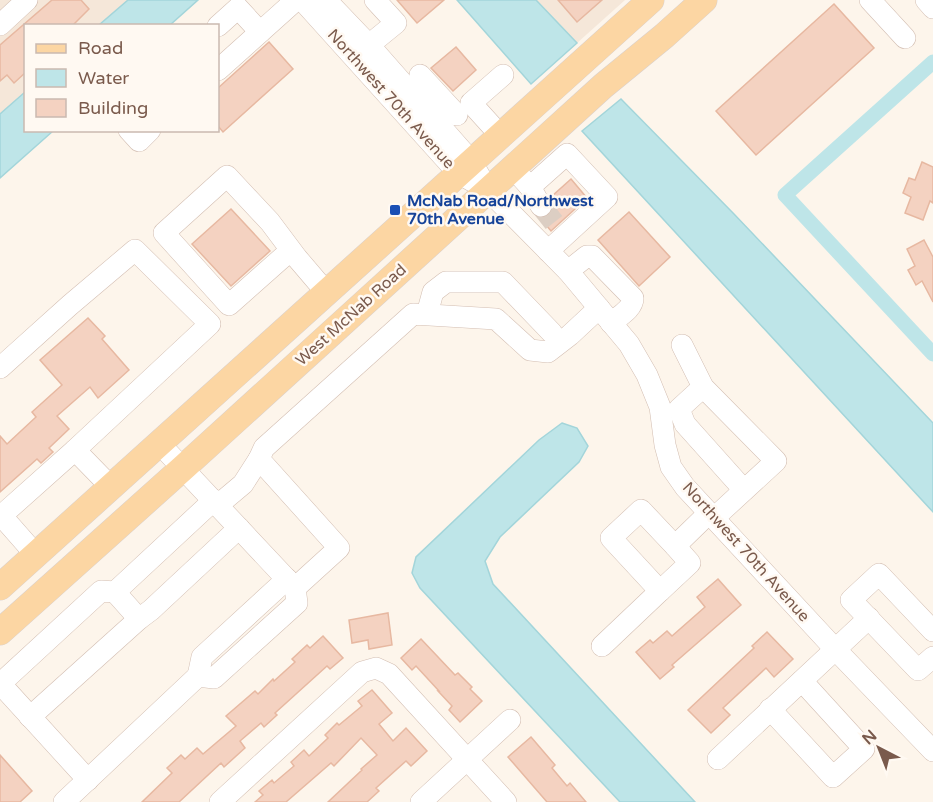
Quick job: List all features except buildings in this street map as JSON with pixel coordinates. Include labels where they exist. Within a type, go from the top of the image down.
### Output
[{"type":"main road","name":"West McNab Road","points":[[0,632],[603,86],[704,0]]},
{"type":"main road","name":"West McNab Road","points":[[0,587],[644,3]]},
{"type":"street","points":[[0,25],[27,0]]},
{"type":"street","points":[[219,69],[296,0]]},
{"type":"street","name":"Northwest 70th Avenue","points":[[302,0],[548,250],[605,315],[629,344],[647,375],[660,407],[665,445],[671,467],[685,487],[933,751]]},
{"type":"street","name":"Northwest 70th Avenue","points":[[326,0],[369,45],[456,116],[465,167]]},
{"type":"street","points":[[369,45],[396,23],[375,0]]},
{"type":"street","points":[[870,0],[905,38]]},
{"type":"street","points":[[926,0],[933,8]]},
{"type":"street","points":[[219,25],[238,8],[260,32]]},
{"type":"street","points":[[420,75],[456,116],[500,135]]},
{"type":"street","points":[[456,116],[503,75]]},
{"type":"street","points":[[548,250],[561,232],[607,197],[567,154],[556,129]]},
{"type":"street","points":[[131,132],[138,141],[148,132]]},
{"type":"street","points":[[530,187],[567,154]]},
{"type":"street","points":[[513,168],[530,187],[541,206]]},
{"type":"street","points":[[291,250],[229,305],[164,233],[227,176],[270,222],[326,292]]},
{"type":"street","points":[[0,368],[69,305],[135,250],[210,324],[75,450],[1,515],[36,555]]},
{"type":"street","points":[[115,592],[216,503],[243,484],[264,448],[413,314],[495,319],[530,350],[548,352],[570,335],[605,315],[626,311],[633,303],[633,298],[592,256],[587,256],[568,271]]},
{"type":"street","points":[[427,314],[433,292],[446,282],[503,282],[552,333]]},
{"type":"street","points":[[510,332],[531,312]]},
{"type":"street","points":[[675,546],[776,461],[703,387],[682,345]]},
{"type":"street","points":[[703,387],[679,410],[685,424],[744,490]]},
{"type":"street","points":[[159,443],[291,584]]},
{"type":"street","points":[[75,450],[111,487]]},
{"type":"street","points":[[64,802],[198,676],[202,657],[339,548],[259,459]]},
{"type":"street","points":[[602,646],[690,563],[641,510],[612,538],[660,591]]},
{"type":"street","points":[[30,717],[239,528]]},
{"type":"street","points":[[933,631],[879,574],[851,600],[918,670],[933,657]]},
{"type":"street","points":[[88,780],[2,689],[102,591],[115,592],[139,619]]},
{"type":"street","points":[[718,759],[870,618]]},
{"type":"street","points":[[220,802],[362,672],[376,668],[389,674],[506,802]]},
{"type":"street","points":[[770,710],[834,777],[864,749],[801,681]]},
{"type":"street","points":[[421,802],[510,720]]},
{"type":"shaded area","points":[[0,0],[130,0],[102,24],[24,24],[24,94],[0,115]]},
{"type":"shaded area","points":[[536,0],[625,0],[577,43]]},
{"type":"water","points":[[128,0],[198,0],[171,24],[100,24]]},
{"type":"water","points":[[457,0],[536,0],[577,43],[531,84]]},
{"type":"water","points":[[24,93],[24,132],[52,132],[0,178],[0,114]]},
{"type":"water","points":[[621,99],[933,423],[933,512],[582,131]]},
{"type":"water","points":[[562,423],[577,428],[588,446],[579,462],[500,537],[485,561],[493,584],[695,802],[620,802],[420,588],[412,573],[416,557],[539,440]]},
{"type":"waterway","points":[[933,62],[785,195],[933,354]]},
{"type":"tunnel","points":[[541,206],[559,229]]},
{"type":"place","name":"McNab Road/Northwest 70th Avenue","points":[[395,210]]}]
